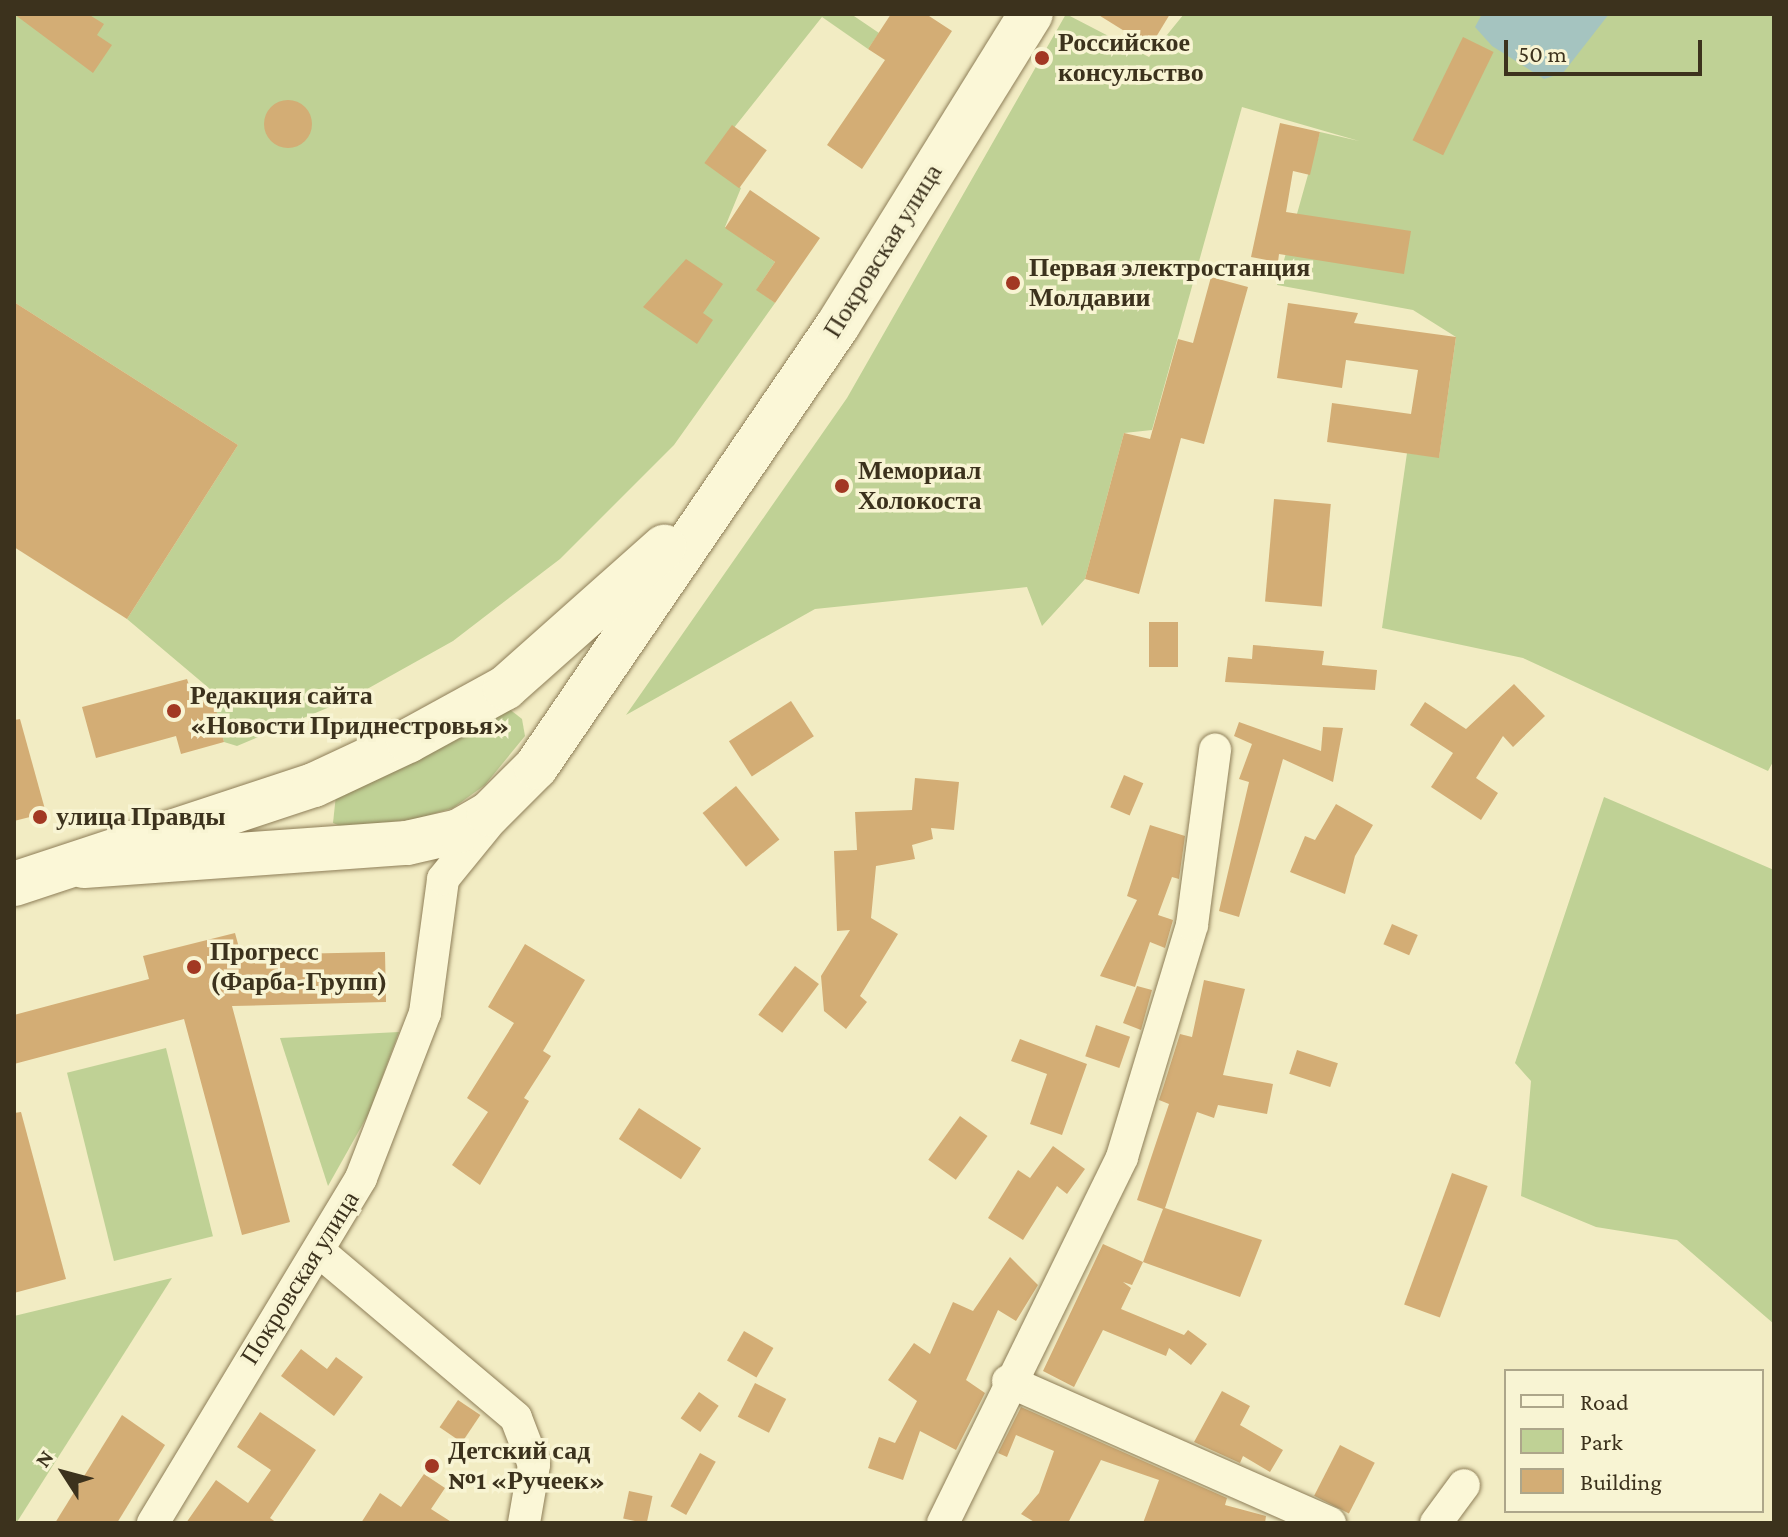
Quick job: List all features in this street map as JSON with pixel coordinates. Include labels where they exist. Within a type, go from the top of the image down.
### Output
[{"type":"main road","name":"Покровская улица","points":[[512,793],[555,739],[838,325],[1031,14]]},
{"type":"main road","name":"Покровская улица","points":[[505,688],[729,485]]},
{"type":"main road","points":[[14,884],[84,866],[314,785],[505,688],[538,702],[555,739]]},
{"type":"main road","points":[[314,785],[304,809],[309,830],[328,849]]},
{"type":"main road","points":[[84,866],[407,843],[459,831],[512,793]]},
{"type":"street","points":[[943,1523],[1008,1381],[1122,1157],[1192,925],[1215,750]]},
{"type":"street","name":"Покровская улица","points":[[153,1523],[321,1253],[380,1138],[425,1013],[443,879],[512,793]]},
{"type":"street","points":[[407,843],[435,863],[443,879]]},
{"type":"street","points":[[321,1253],[516,1418],[534,1465],[524,1523]]},
{"type":"street","points":[[1008,1381],[1330,1523]]},
{"type":"street","points":[[1436,1523],[1464,1485]]},
{"type":"green space","points":[[14,14],[851,14],[879,33],[868,49],[822,17],[706,163],[741,188],[725,227],[775,262],[757,289],[775,303],[674,445],[560,559],[453,641],[351,698],[237,746],[224,742],[210,689],[127,619],[238,445],[14,302]]},
{"type":"green space","points":[[1066,14],[1149,57],[1184,14],[1774,14],[1774,760],[1768,771],[1523,658],[1382,628],[1407,453],[1439,457],[1456,337],[1413,310],[1277,285],[1320,132],[1359,141],[1242,107],[1152,430],[1124,433],[1085,579],[1042,626],[1027,587],[815,609],[626,715],[847,398]]},
{"type":"green space","points":[[508,708],[522,719],[525,736],[485,785],[453,808],[416,819],[343,827],[333,823],[336,795]]},
{"type":"green space","points":[[1604,797],[1774,870],[1774,1324],[1677,1240],[1596,1227],[1521,1196],[1531,1081],[1515,1063]]},
{"type":"green space","points":[[399,1032],[369,1113],[328,1186],[280,1038]]},
{"type":"green space","points":[[166,1048],[213,1236],[114,1261],[67,1073]]},
{"type":"green space","points":[[172,1278],[17,1522],[14,1523],[14,1316]]},
{"type":"water","points":[[1482,14],[1609,14],[1563,73],[1544,79],[1492,46],[1475,27]]},
{"type":"building","points":[[14,14],[88,14],[104,24],[97,35],[112,45],[93,73]]},
{"type":"building","points":[[891,14],[926,14],[952,31],[862,169],[827,145],[885,60],[868,49]]},
{"type":"building","points":[[1097,14],[1170,14],[1150,47]]},
{"type":"building","points":[[1463,37],[1494,52],[1443,155],[1413,140]]},
{"type":"building","points":[[288,100],[305,107],[312,124],[305,141],[288,148],[271,141],[264,124],[271,107]]},
{"type":"building","points":[[1280,123],[1320,132],[1310,175],[1293,171],[1286,212],[1411,231],[1404,274],[1279,254],[1278,262],[1251,257]]},
{"type":"building","points":[[732,125],[767,150],[739,188],[704,163]]},
{"type":"building","points":[[750,190],[820,238],[775,303],[756,290],[775,262],[725,228]]},
{"type":"building","points":[[686,259],[723,284],[703,313],[713,320],[697,344],[643,307]]},
{"type":"building","points":[[1211,277],[1248,287],[1204,444],[1181,438],[1139,594],[1085,579],[1124,433],[1150,439],[1178,339],[1193,343]]},
{"type":"building","points":[[14,302],[238,445],[127,619],[14,547]]},
{"type":"building","points":[[1288,303],[1358,313],[1354,323],[1456,337],[1439,458],[1327,442],[1332,403],[1411,414],[1418,370],[1346,360],[1342,388],[1277,378]]},
{"type":"building","points":[[1274,499],[1331,504],[1322,607],[1265,602]]},
{"type":"building","points":[[1149,622],[1178,622],[1178,667],[1149,667]]},
{"type":"building","points":[[1253,645],[1324,651],[1322,665],[1377,670],[1375,690],[1225,682],[1228,657],[1252,659]]},
{"type":"building","points":[[187,679],[192,694],[211,689],[224,742],[181,754],[176,736],[96,758],[82,707]]},
{"type":"building","points":[[1514,684],[1545,716],[1513,747],[1503,736],[1476,778],[1498,793],[1481,820],[1431,787],[1453,753],[1410,725],[1425,702],[1466,729]]},
{"type":"building","points":[[791,701],[814,736],[752,777],[729,741]]},
{"type":"building","points":[[20,719],[46,813],[14,821],[14,720]]},
{"type":"building","points":[[1239,722],[1321,751],[1323,727],[1343,728],[1333,782],[1283,759],[1239,917],[1219,911],[1249,782],[1239,779],[1252,744],[1234,736]]},
{"type":"building","points":[[1124,775],[1143,783],[1130,815],[1110,807]]},
{"type":"building","points":[[915,778],[959,782],[954,830],[931,828],[933,839],[912,845],[915,859],[876,866],[871,918],[898,934],[860,996],[867,1002],[846,1029],[824,1011],[821,976],[850,930],[837,931],[834,851],[857,850],[855,812],[912,810]]},
{"type":"building","points":[[736,786],[779,840],[746,867],[703,813]]},
{"type":"building","points":[[1336,804],[1373,825],[1355,856],[1345,894],[1290,872],[1305,836],[1315,840]]},
{"type":"building","points":[[1150,825],[1185,836],[1179,879],[1172,877],[1158,915],[1173,920],[1165,948],[1150,942],[1135,987],[1100,976],[1137,900],[1127,896]]},
{"type":"building","points":[[1392,924],[1418,935],[1409,955],[1383,944]]},
{"type":"building","points":[[235,933],[241,955],[385,952],[386,1002],[232,1006],[290,1222],[242,1235],[184,1019],[14,1064],[14,1015],[149,979],[143,956]]},
{"type":"building","points":[[525,944],[585,980],[543,1051],[551,1056],[524,1098],[529,1101],[480,1185],[452,1165],[488,1112],[467,1098],[514,1023],[488,1007]]},
{"type":"building","points":[[795,966],[819,984],[782,1033],[758,1015]]},
{"type":"building","points":[[1204,980],[1245,989],[1223,1075],[1273,1084],[1267,1114],[1218,1105],[1214,1118],[1197,1112],[1165,1208],[1262,1240],[1240,1297],[1143,1262],[1163,1209],[1137,1200],[1169,1104],[1159,1100],[1180,1034],[1192,1037]]},
{"type":"building","points":[[1137,986],[1152,990],[1141,1030],[1123,1023]]},
{"type":"building","points":[[1096,1025],[1130,1037],[1119,1068],[1085,1056]]},
{"type":"building","points":[[1020,1039],[1087,1064],[1062,1135],[1030,1124],[1047,1074],[1011,1061]]},
{"type":"building","points":[[1297,1050],[1338,1063],[1330,1087],[1289,1074]]},
{"type":"building","points":[[639,1108],[701,1148],[681,1179],[619,1139]]},
{"type":"building","points":[[21,1112],[66,1279],[14,1293],[14,1113]]},
{"type":"building","points":[[960,1116],[988,1136],[956,1180],[928,1160]]},
{"type":"building","points":[[1053,1146],[1085,1169],[1067,1194],[1057,1186],[1023,1240],[988,1218],[1018,1170],[1030,1178]]},
{"type":"building","points":[[1452,1173],[1488,1186],[1440,1318],[1404,1305]]},
{"type":"building","points":[[1103,1244],[1143,1262],[1132,1285],[1123,1282],[1131,1288],[1121,1309],[1184,1335],[1188,1330],[1207,1344],[1191,1365],[1169,1348],[1166,1356],[1103,1330],[1074,1387],[1043,1371]]},
{"type":"building","points":[[1010,1257],[1038,1285],[1016,1321],[998,1310],[966,1380],[985,1393],[956,1450],[920,1431],[903,1480],[868,1468],[879,1437],[895,1443],[917,1401],[888,1380],[914,1343],[930,1354],[953,1302],[973,1311]]},
{"type":"building","points":[[744,1331],[773,1348],[756,1377],[727,1360]]},
{"type":"building","points":[[301,1349],[327,1369],[336,1357],[363,1377],[334,1416],[281,1376]]},
{"type":"building","points":[[755,1383],[786,1399],[769,1433],[738,1417]]},
{"type":"building","points":[[1222,1391],[1250,1406],[1240,1425],[1283,1450],[1270,1472],[1243,1456],[1240,1463],[1194,1442]]},
{"type":"building","points":[[699,1392],[719,1406],[700,1432],[681,1418]]},
{"type":"building","points":[[458,1400],[480,1415],[462,1442],[440,1427]]},
{"type":"building","points":[[1021,1407],[1227,1498],[1225,1505],[1266,1516],[1265,1523],[1143,1523],[1159,1480],[1101,1460],[1068,1523],[1036,1523],[1021,1514],[1039,1493],[1054,1451],[1016,1435],[1007,1457],[998,1453]]},
{"type":"building","points":[[260,1412],[316,1450],[270,1518],[277,1523],[186,1523],[216,1480],[248,1503],[271,1470],[237,1447]]},
{"type":"building","points":[[122,1415],[165,1445],[117,1523],[55,1523]]},
{"type":"building","points":[[1340,1445],[1375,1463],[1349,1513],[1314,1496]]},
{"type":"building","points":[[700,1453],[716,1462],[686,1515],[670,1506]]},
{"type":"building","points":[[424,1474],[445,1488],[431,1509],[453,1523],[361,1523],[380,1493],[401,1507]]},
{"type":"building","points":[[629,1491],[652,1496],[647,1523],[623,1518]]},
{"type":"place","name":"Российское консульство","points":[[1042,58]]},
{"type":"place","name":"Первая электростанция Молдавии","points":[[1013,283]]},
{"type":"place","name":"Мемориал Холокоста","points":[[842,486]]},
{"type":"place","name":"Редакция сайта «Новости Приднестровья»","points":[[174,711]]},
{"type":"place","name":"улица Правды","points":[[40,817]]},
{"type":"place","name":"Прогресс (Фарба-Групп)","points":[[194,967]]},
{"type":"place","name":"Детский сад №1 «Ручеек»","points":[[432,1466]]}]
